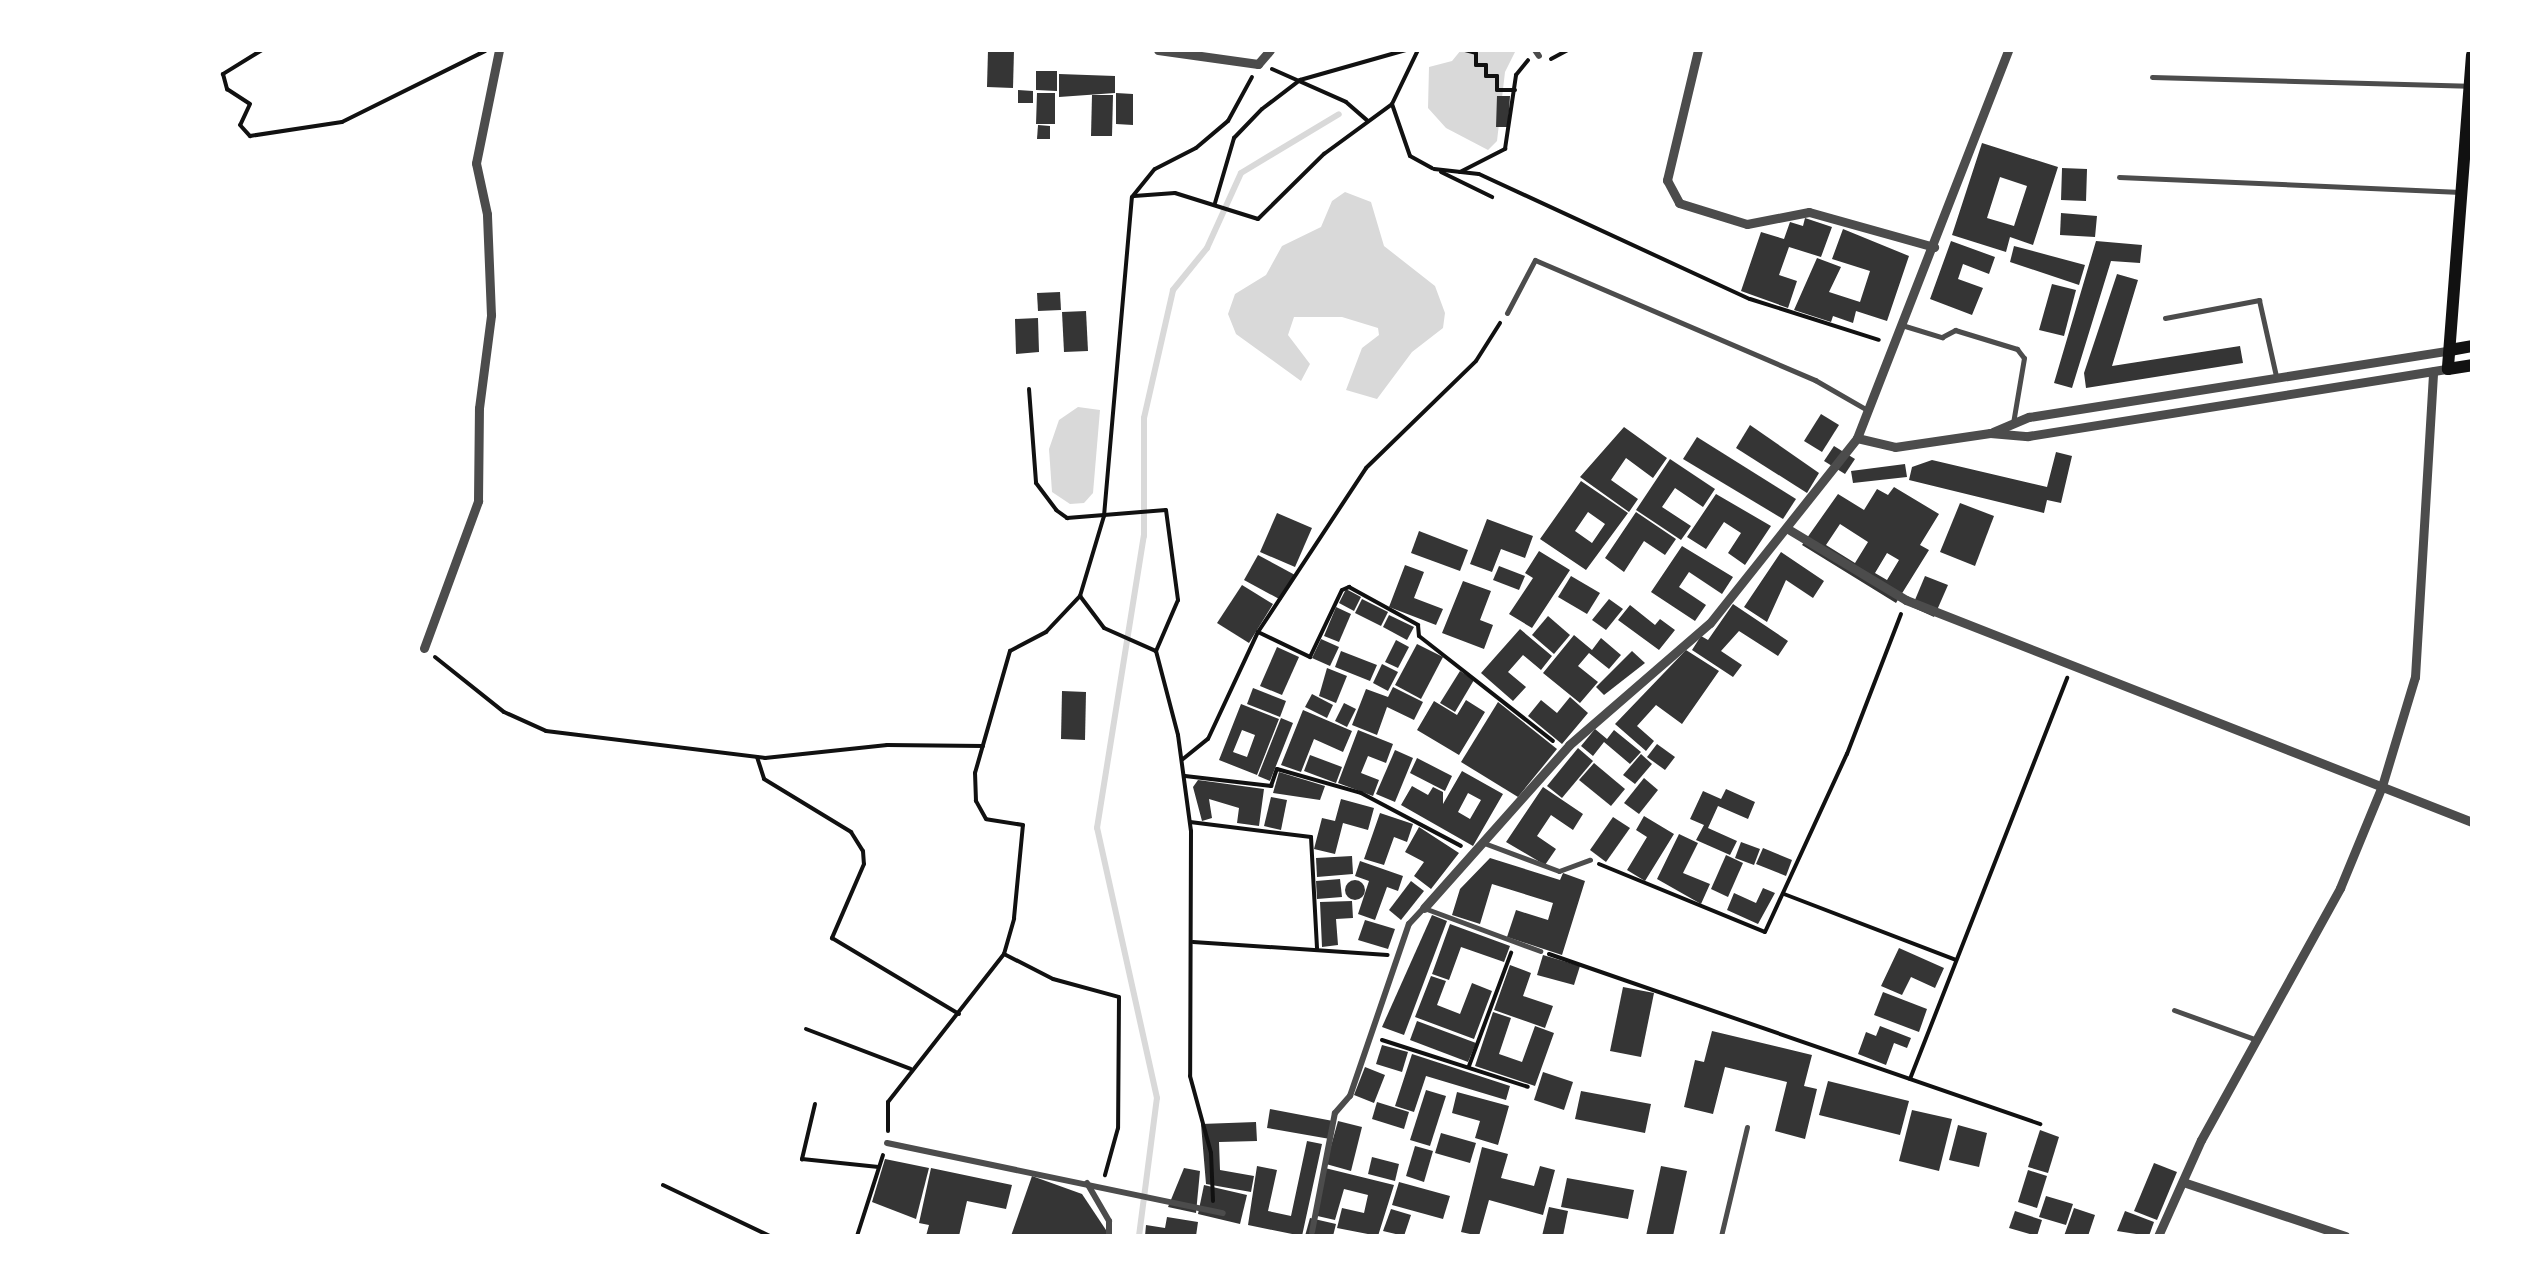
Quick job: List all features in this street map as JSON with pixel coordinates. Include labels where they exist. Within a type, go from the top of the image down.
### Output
[{"type":"main road","points":[[2472,54],[2448,369],[2472,365]]},
{"type":"main road","points":[[2450,350],[2472,346]]},
{"type":"street","points":[[424,648],[478,501],[479,408],[491,315],[487,214],[476,163],[499,50]]},
{"type":"street","points":[[1158,50],[1258,64],[1270,50]]},
{"type":"street","points":[[1698,50],[1667,180],[1679,203],[1747,224],[1809,212],[1934,246]]},
{"type":"street","points":[[1312,1232],[1335,1114],[1350,1096],[1368,1035],[1410,924],[1564,750],[1710,624],[1856,438],[1898,346],[2008,50]]},
{"type":"street","points":[[1990,433],[2013,424],[2450,350]]},
{"type":"street","points":[[1856,438],[1895,447],[1990,433],[2028,436],[2448,369]]},
{"type":"street","points":[[2158,1236],[2182,1182],[2340,888],[2382,786],[2414,678],[2433,372]]},
{"type":"street","points":[[1788,528],[1906,600],[2472,822]]},
{"type":"street","points":[[888,1143],[1223,1213]]},
{"type":"street","points":[[2182,1182],[2345,1236]]},
{"type":"street","points":[[1087,1183],[1110,1221],[1110,1236]]},
{"type":"lane","points":[[2152,77],[2468,86]]},
{"type":"lane","points":[[2119,177],[2462,192]]},
{"type":"lane","points":[[1507,313],[1534,260],[1816,380],[1870,411]]},
{"type":"lane","points":[[2166,318],[2259,300],[2276,378]]},
{"type":"lane","points":[[1905,326],[1942,337],[1955,330],[2016,348],[2024,358],[2013,424]]},
{"type":"lane","points":[[1484,844],[1560,870],[1590,860]]},
{"type":"lane","points":[[1424,908],[1540,951]]},
{"type":"lane","points":[[2174,1010],[2257,1040]]},
{"type":"lane","points":[[1721,1236],[1748,1126]]},
{"type":"path","points":[[262,50],[222,74],[227,89],[250,104],[240,125],[250,136],[342,122],[488,50]]},
{"type":"path","points":[[1215,204],[1234,138],[1300,80],[1406,50]]},
{"type":"path","points":[[1132,196],[1175,193],[1258,219],[1367,120],[1392,104],[1418,50]]},
{"type":"path","points":[[1466,50],[1476,53],[1476,65],[1486,65],[1486,76],[1497,76],[1496,90],[1515,90]]},
{"type":"path","points":[[1460,172],[1505,149],[1520,68],[1537,53],[1560,58],[1568,50]]},
{"type":"path","points":[[858,1236],[888,1143],[888,1102],[1004,954],[1023,825],[986,818],[976,802],[983,746],[1010,651],[1046,632],[1080,596],[1107,516],[1132,196],[1155,168],[1196,148],[1238,110],[1258,64],[1300,80],[1367,120]]},
{"type":"path","points":[[1392,104],[1410,156],[1492,197]]},
{"type":"path","points":[[1434,168],[1460,172],[1573,213],[1635,250],[1750,299],[1898,346]]},
{"type":"path","points":[[1183,759],[1208,739],[1258,632],[1366,468],[1476,360],[1507,313]]},
{"type":"path","points":[[1029,390],[1036,482],[1045,499],[1067,518],[1162,510],[1178,600],[1156,651],[1183,759],[1190,822],[1190,1076],[1211,1152],[1212,1210]]},
{"type":"path","points":[[1258,632],[1310,657],[1342,590],[1349,587],[1418,625],[1419,636],[1564,750]]},
{"type":"path","points":[[1080,596],[1104,628],[1156,651]]},
{"type":"path","points":[[1590,860],[1765,932],[1906,600]]},
{"type":"path","points":[[424,648],[504,712],[546,732],[758,757],[918,744],[983,746]]},
{"type":"path","points":[[1910,1079],[2072,666]]},
{"type":"path","points":[[758,757],[764,779],[851,832],[863,851],[864,864],[832,938],[959,1014]]},
{"type":"path","points":[[1185,776],[1271,786],[1277,769],[1390,806],[1473,854]]},
{"type":"path","points":[[1190,822],[1310,837],[1317,949]]},
{"type":"path","points":[[1784,894],[1956,960]]},
{"type":"path","points":[[1193,942],[1397,957]]},
{"type":"path","points":[[1468,1068],[1514,944]]},
{"type":"path","points":[[1540,951],[2040,1124]]},
{"type":"path","points":[[1004,954],[1053,980],[1119,997],[1118,1128],[1111,1166],[1100,1186]]},
{"type":"path","points":[[806,1029],[911,1069]]},
{"type":"path","points":[[1368,1035],[1528,1087]]},
{"type":"path","points":[[815,1104],[802,1159],[878,1167]]},
{"type":"path","points":[[663,1186],[770,1236]]},
{"type":"shaded area","points":[[1461,50],[1516,50],[1505,72],[1497,141],[1488,150],[1446,128],[1428,108],[1429,67],[1452,61]]},
{"type":"shaded area","points":[[1345,192],[1371,202],[1384,246],[1435,286],[1445,313],[1443,328],[1412,352],[1377,399],[1346,390],[1362,348],[1379,335],[1378,328],[1342,317],[1294,317],[1288,335],[1310,364],[1301,381],[1236,334],[1228,314],[1235,294],[1266,275],[1282,246],[1321,227],[1332,201]]},
{"type":"shaded area","points":[[1078,407],[1100,410],[1093,493],[1084,503],[1070,504],[1052,492],[1049,449],[1059,420]]},
{"type":"building","points":[[988,50],[1014,50],[1013,88],[987,87]]},
{"type":"building","points":[[1036,71],[1057,71],[1057,91],[1036,90]]},
{"type":"building","points":[[1059,74],[1115,76],[1115,93],[1059,97]]},
{"type":"building","points":[[1018,90],[1033,91],[1033,103],[1018,103]]},
{"type":"building","points":[[1037,93],[1055,93],[1055,124],[1036,124]]},
{"type":"building","points":[[1116,93],[1133,94],[1133,125],[1116,124]]},
{"type":"building","points":[[1092,95],[1113,95],[1112,136],[1091,136]]},
{"type":"building","points":[[1497,96],[1510,96],[1508,127],[1496,127]]},
{"type":"building","points":[[1038,125],[1050,126],[1050,139],[1037,139]]},
{"type":"building","points":[[1982,143],[2058,167],[2033,245],[2010,237],[2006,252],[1952,235]],"holes":[[[2000,177],[2027,186],[2014,226],[1987,218]]]},
{"type":"building","points":[[2062,168],[2087,169],[2086,201],[2061,200]]},
{"type":"building","points":[[2061,213],[2097,216],[2095,237],[2060,235]]},
{"type":"building","points":[[1805,218],[1832,227],[1821,257],[1789,247],[1779,275],[1797,281],[1788,308],[1741,291],[1761,232],[1784,239],[1790,222],[1803,226]]},
{"type":"building","points":[[1843,229],[1909,256],[1887,321],[1856,311],[1853,323],[1833,316],[1831,322],[1794,310],[1817,258],[1841,267],[1829,292],[1860,302],[1870,271],[1832,259]]},
{"type":"building","points":[[1951,241],[1995,257],[1989,274],[1963,264],[1958,279],[1983,288],[1972,315],[1930,299]]},
{"type":"building","points":[[2096,241],[2142,245],[2140,263],[2111,261],[2072,388],[2054,383]]},
{"type":"building","points":[[2014,246],[2085,265],[2079,285],[2010,262]]},
{"type":"building","points":[[2117,274],[2138,280],[2112,366],[2240,346],[2243,363],[2086,388],[2084,373]]},
{"type":"building","points":[[2052,284],[2076,290],[2064,336],[2039,330]]},
{"type":"building","points":[[1060,292],[1061,310],[1038,311],[1037,293]]},
{"type":"building","points":[[1086,311],[1088,351],[1064,352],[1062,312]]},
{"type":"building","points":[[1038,318],[1039,352],[1016,354],[1015,319]]},
{"type":"building","points":[[1821,414],[1839,425],[1822,452],[1804,441]]},
{"type":"building","points":[[1750,425],[1819,473],[1807,493],[1736,448]]},
{"type":"building","points":[[1624,427],[1667,458],[1653,478],[1626,458],[1611,480],[1638,499],[1629,512],[1580,477]]},
{"type":"building","points":[[1697,437],[1796,499],[1783,519],[1683,459]]},
{"type":"building","points":[[1834,446],[1855,459],[1845,474],[1824,461]]},
{"type":"building","points":[[2056,452],[2072,456],[2061,503],[2047,500],[2044,513],[1909,480],[1912,467],[1932,460],[2047,487]]},
{"type":"building","points":[[1670,459],[1715,489],[1703,507],[1675,488],[1662,507],[1691,526],[1681,540],[1636,510]]},
{"type":"building","points":[[1905,464],[1907,477],[1853,483],[1851,471]]},
{"type":"building","points":[[1581,481],[1628,513],[1586,570],[1540,539]],"holes":[[[1588,512],[1605,524],[1592,543],[1575,531]]]},
{"type":"building","points":[[1894,487],[1939,514],[1920,545],[1929,550],[1896,603],[1802,545],[1838,494],[1864,510],[1877,489],[1888,495]],"holes":[[[1840,524],[1868,542],[1855,563],[1826,545]],[[1887,553],[1899,560],[1887,580],[1875,573]]]},
{"type":"building","points":[[1716,494],[1771,526],[1745,565],[1728,553],[1741,533],[1724,522],[1706,549],[1687,537]]},
{"type":"building","points":[[1960,503],[1994,516],[1975,566],[1940,552]]},
{"type":"building","points":[[1636,512],[1676,539],[1665,555],[1644,541],[1624,572],[1605,558]]},
{"type":"building","points":[[1277,513],[1312,528],[1295,567],[1260,552]]},
{"type":"building","points":[[1487,519],[1533,536],[1525,558],[1501,549],[1492,572],[1470,564]]},
{"type":"building","points":[[1419,531],[1468,550],[1460,571],[1411,553]]},
{"type":"building","points":[[1682,546],[1733,577],[1722,594],[1689,572],[1679,587],[1706,605],[1695,621],[1651,592]]},
{"type":"building","points":[[1539,551],[1570,570],[1532,628],[1509,614],[1533,578],[1525,573]]},
{"type":"building","points":[[1781,552],[1824,581],[1813,598],[1786,580],[1767,622],[1744,607]]},
{"type":"building","points":[[1258,555],[1295,575],[1281,600],[1244,580]]},
{"type":"building","points":[[1405,565],[1424,572],[1414,598],[1443,609],[1436,625],[1389,607]]},
{"type":"building","points":[[1499,566],[1525,576],[1519,590],[1493,580]]},
{"type":"building","points":[[1571,576],[1600,593],[1587,614],[1558,597]]},
{"type":"building","points":[[1925,576],[1948,585],[1934,617],[1912,607]]},
{"type":"building","points":[[1463,581],[1491,591],[1480,620],[1493,625],[1484,649],[1442,633]]},
{"type":"building","points":[[1242,585],[1273,604],[1249,643],[1217,623]]},
{"type":"building","points":[[1346,589],[1361,597],[1354,611],[1339,603]]},
{"type":"building","points":[[1362,599],[1388,612],[1381,626],[1355,613]]},
{"type":"building","points":[[1609,599],[1623,609],[1606,630],[1592,620]]},
{"type":"building","points":[[1733,604],[1788,641],[1778,656],[1739,631],[1721,651],[1742,665],[1733,677],[1692,650],[1701,636],[1708,640]]},
{"type":"building","points":[[1630,605],[1655,625],[1660,619],[1675,630],[1659,650],[1618,620]]},
{"type":"building","points":[[1336,607],[1351,614],[1339,642],[1324,636]]},
{"type":"building","points":[[1389,615],[1414,627],[1407,640],[1383,627]]},
{"type":"building","points":[[1548,616],[1570,635],[1554,654],[1532,635]]},
{"type":"building","points":[[1520,629],[1552,656],[1541,670],[1523,655],[1508,672],[1526,687],[1513,701],[1481,673]]},
{"type":"building","points":[[1574,635],[1592,650],[1601,638],[1621,655],[1609,669],[1589,653],[1578,666],[1598,682],[1580,703],[1543,673]]},
{"type":"building","points":[[1321,639],[1339,647],[1330,666],[1312,658]]},
{"type":"building","points":[[1396,640],[1409,647],[1398,668],[1385,662]]},
{"type":"building","points":[[1417,644],[1443,657],[1421,699],[1395,685]]},
{"type":"building","points":[[1277,647],[1299,657],[1282,695],[1260,686]]},
{"type":"building","points":[[1686,650],[1719,671],[1682,724],[1656,705],[1637,726],[1654,741],[1646,751],[1615,724]]},
{"type":"building","points":[[1341,651],[1377,665],[1370,681],[1335,667]]},
{"type":"building","points":[[1632,651],[1645,663],[1604,695],[1596,687]]},
{"type":"building","points":[[1382,664],[1398,672],[1388,691],[1373,683]]},
{"type":"building","points":[[1327,668],[1347,676],[1336,703],[1319,696]]},
{"type":"building","points":[[1460,671],[1474,680],[1455,712],[1440,703]]},
{"type":"building","points":[[1393,687],[1423,702],[1414,720],[1387,707],[1377,735],[1352,725],[1366,689],[1388,697]]},
{"type":"building","points":[[1253,688],[1286,701],[1280,717],[1247,704]]},
{"type":"building","points":[[1062,691],[1086,692],[1085,740],[1061,739]]},
{"type":"building","points":[[1312,694],[1333,705],[1327,718],[1305,707]]},
{"type":"building","points":[[1570,697],[1588,713],[1562,744],[1528,716],[1541,700],[1557,713]]},
{"type":"building","points":[[1466,700],[1485,712],[1459,755],[1417,730],[1434,701],[1457,715]]},
{"type":"building","points":[[1498,702],[1557,749],[1518,797],[1461,762]]},
{"type":"building","points":[[1344,703],[1356,709],[1347,727],[1335,721]]},
{"type":"building","points":[[1241,704],[1279,719],[1257,775],[1219,760]],"holes":[[[1242,730],[1255,735],[1247,757],[1233,752]]]},
{"type":"building","points":[[1303,710],[1352,731],[1343,752],[1314,739],[1301,772],[1281,765]]},
{"type":"building","points":[[1281,718],[1293,723],[1270,781],[1258,776]]},
{"type":"building","points":[[1595,729],[1607,739],[1614,730],[1641,752],[1630,764],[1604,742],[1593,756],[1581,746]]},
{"type":"building","points":[[1358,730],[1393,744],[1386,763],[1368,756],[1361,773],[1379,780],[1373,796],[1338,783]]},
{"type":"building","points":[[1657,744],[1675,757],[1665,770],[1647,757]]},
{"type":"building","points":[[1578,748],[1593,761],[1562,798],[1547,786]]},
{"type":"building","points":[[1395,750],[1413,758],[1395,802],[1376,794]]},
{"type":"building","points":[[1641,754],[1652,764],[1635,784],[1623,775]]},
{"type":"building","points":[[1310,755],[1342,767],[1336,783],[1304,771]]},
{"type":"building","points":[[1417,758],[1452,776],[1445,791],[1410,773]]},
{"type":"building","points":[[1594,763],[1625,789],[1611,806],[1579,780]]},
{"type":"building","points":[[1462,771],[1503,794],[1473,846],[1401,805],[1412,786],[1428,795],[1433,787],[1443,792],[1443,804]],"holes":[[[1468,793],[1481,800],[1470,819],[1458,812]]]},
{"type":"building","points":[[1279,772],[1325,786],[1320,800],[1273,793]]},
{"type":"building","points":[[1644,778],[1658,790],[1639,814],[1624,803]]},
{"type":"building","points":[[1198,780],[1264,789],[1259,826],[1237,823],[1239,808],[1209,799],[1212,818],[1202,821],[1193,787]]},
{"type":"building","points":[[1543,787],[1583,814],[1573,830],[1551,815],[1537,836],[1556,849],[1545,865],[1506,842]]},
{"type":"building","points":[[1726,789],[1755,802],[1748,819],[1718,806],[1708,828],[1737,841],[1730,855],[1696,840],[1704,825],[1690,819],[1703,791],[1721,799]]},
{"type":"building","points":[[1271,797],[1287,800],[1281,830],[1264,826]]},
{"type":"building","points":[[1341,799],[1374,808],[1368,830],[1343,823],[1335,854],[1314,849],[1322,818],[1335,821]]},
{"type":"building","points":[[1380,813],[1413,824],[1407,842],[1394,837],[1384,865],[1364,859]]},
{"type":"building","points":[[1644,816],[1674,834],[1645,881],[1627,870],[1647,837],[1636,830]]},
{"type":"building","points":[[1613,817],[1630,828],[1606,862],[1590,850]]},
{"type":"building","points":[[1419,827],[1459,853],[1431,889],[1414,876],[1424,862],[1405,852]]},
{"type":"building","points":[[1679,834],[1698,843],[1683,873],[1710,884],[1701,904],[1657,879]]},
{"type":"building","points":[[1741,842],[1760,849],[1754,865],[1735,858]]},
{"type":"building","points":[[1763,848],[1792,860],[1786,876],[1756,864]]},
{"type":"building","points":[[1726,855],[1743,863],[1728,897],[1711,889]]},
{"type":"building","points":[[1352,856],[1353,874],[1317,877],[1316,858]]},
{"type":"building","points":[[1490,858],[1560,880],[1563,873],[1585,881],[1562,955],[1507,937],[1516,910],[1548,920],[1553,903],[1492,884],[1480,924],[1452,915],[1460,889]]},
{"type":"building","points":[[1360,861],[1403,876],[1398,891],[1387,887],[1375,920],[1358,914],[1369,881],[1355,876]]},
{"type":"building","points":[[1340,879],[1342,897],[1317,899],[1316,881]]},
{"type":"building","points":[[1355,880],[1365,890],[1355,900],[1345,890]]},
{"type":"building","points":[[1411,881],[1424,891],[1401,920],[1389,910]]},
{"type":"building","points":[[1763,888],[1775,893],[1758,924],[1727,910],[1734,893],[1756,903]]},
{"type":"building","points":[[1352,901],[1353,918],[1336,919],[1338,945],[1322,947],[1320,902]]},
{"type":"building","points":[[1432,915],[1447,921],[1404,1035],[1382,1027]]},
{"type":"building","points":[[1365,920],[1395,929],[1388,949],[1358,940]]},
{"type":"building","points":[[1450,924],[1510,946],[1504,962],[1461,947],[1449,980],[1432,974]]},
{"type":"building","points":[[1899,948],[1944,968],[1935,988],[1911,977],[1902,995],[1881,986]]},
{"type":"building","points":[[1543,955],[1580,966],[1574,985],[1537,975]]},
{"type":"building","points":[[1510,965],[1531,973],[1523,996],[1553,1006],[1545,1028],[1494,1010]]},
{"type":"building","points":[[1431,976],[1446,981],[1437,1005],[1460,1014],[1472,983],[1492,991],[1474,1039],[1415,1017]]},
{"type":"building","points":[[1623,987],[1654,993],[1641,1057],[1610,1051]]},
{"type":"building","points":[[1883,992],[1927,1009],[1919,1032],[1874,1015]]},
{"type":"building","points":[[1493,1012],[1511,1018],[1499,1054],[1522,1062],[1535,1026],[1554,1033],[1535,1086],[1475,1066]]},
{"type":"building","points":[[1417,1021],[1476,1043],[1468,1062],[1410,1040]]},
{"type":"building","points":[[1880,1026],[1911,1038],[1907,1048],[1894,1043],[1886,1065],[1858,1054],[1866,1032],[1876,1036]]},
{"type":"building","points":[[1712,1031],[1812,1055],[1804,1086],[1817,1089],[1805,1139],[1775,1131],[1787,1082],[1725,1067],[1713,1114],[1684,1107],[1695,1060],[1704,1062]]},
{"type":"building","points":[[1382,1045],[1408,1052],[1402,1072],[1376,1064]]},
{"type":"building","points":[[1412,1054],[1510,1086],[1506,1100],[1426,1076],[1414,1112],[1395,1106]]},
{"type":"building","points":[[1365,1067],[1385,1075],[1374,1103],[1354,1095]]},
{"type":"building","points":[[1543,1072],[1573,1082],[1564,1110],[1534,1100]]},
{"type":"building","points":[[1828,1081],[1909,1101],[1900,1135],[1819,1115]]},
{"type":"building","points":[[1426,1090],[1446,1096],[1430,1146],[1410,1140]]},
{"type":"building","points":[[1581,1091],[1651,1104],[1645,1133],[1575,1119]]},
{"type":"building","points":[[1457,1092],[1509,1106],[1498,1145],[1475,1138],[1480,1121],[1452,1113]]},
{"type":"building","points":[[1377,1102],[1409,1112],[1404,1129],[1372,1119]]},
{"type":"building","points":[[1270,1109],[1333,1121],[1330,1139],[1267,1128]]},
{"type":"building","points":[[1912,1110],[1952,1119],[1939,1171],[1899,1161]]},
{"type":"building","points":[[1338,1121],[1362,1127],[1351,1171],[1326,1164]]},
{"type":"building","points":[[1256,1122],[1257,1141],[1219,1142],[1220,1170],[1254,1176],[1251,1192],[1206,1184],[1201,1124]]},
{"type":"building","points":[[1958,1125],[1987,1133],[1979,1167],[1949,1160]]},
{"type":"building","points":[[2040,1130],[2059,1137],[2048,1173],[2028,1167]]},
{"type":"building","points":[[1441,1133],[1476,1143],[1470,1163],[1435,1153]]},
{"type":"building","points":[[1307,1141],[1322,1144],[1302,1236],[1248,1225],[1257,1166],[1277,1170],[1268,1211],[1291,1216]]},
{"type":"building","points":[[1415,1146],[1433,1151],[1424,1182],[1406,1176]]},
{"type":"building","points":[[1482,1147],[1508,1154],[1501,1178],[1534,1186],[1540,1166],[1555,1170],[1543,1215],[1489,1200],[1479,1236],[1461,1232]]},
{"type":"building","points":[[1372,1157],[1399,1164],[1395,1181],[1368,1174]]},
{"type":"building","points":[[885,1159],[929,1168],[916,1219],[872,1202]]},
{"type":"building","points":[[2154,1163],[2177,1172],[2157,1220],[2134,1211]]},
{"type":"building","points":[[1661,1166],[1687,1171],[1673,1236],[1646,1236]]},
{"type":"building","points":[[931,1168],[1012,1185],[1006,1209],[967,1201],[959,1236],[926,1236],[929,1225],[919,1223]]},
{"type":"building","points":[[1184,1168],[1200,1171],[1196,1213],[1168,1207]]},
{"type":"building","points":[[1325,1168],[1394,1185],[1378,1236],[1337,1228],[1342,1208],[1364,1213],[1368,1195],[1344,1189],[1335,1220],[1313,1215]]},
{"type":"building","points":[[2028,1170],[2047,1176],[2037,1208],[2018,1202]]},
{"type":"building","points":[[1032,1176],[1082,1194],[1110,1236],[1011,1236]]},
{"type":"building","points":[[1567,1178],[1634,1190],[1628,1219],[1561,1207]]},
{"type":"building","points":[[1399,1182],[1450,1196],[1443,1219],[1392,1205]]},
{"type":"building","points":[[1204,1185],[1247,1195],[1240,1224],[1198,1214]]},
{"type":"building","points":[[2046,1196],[2073,1204],[2066,1225],[2039,1217]]},
{"type":"building","points":[[1549,1207],[1568,1211],[1563,1236],[1542,1236]]},
{"type":"building","points":[[2074,1208],[2095,1215],[2088,1236],[2064,1236]]},
{"type":"building","points":[[1391,1209],[1411,1215],[1404,1236],[1383,1231]]},
{"type":"building","points":[[2015,1211],[2042,1220],[2037,1236],[2009,1228]]},
{"type":"building","points":[[2125,1211],[2154,1222],[2149,1236],[2117,1231]]},
{"type":"building","points":[[1167,1217],[1198,1222],[1196,1236],[1145,1236],[1146,1225],[1165,1228]]},
{"type":"building","points":[[1310,1218],[1336,1224],[1333,1236],[1305,1236]]},
{"type":"waterway","points":[[1139,1236],[1157,1098],[1097,828],[1144,536],[1144,418],[1173,290],[1207,248],[1241,173],[1339,114]]}]
